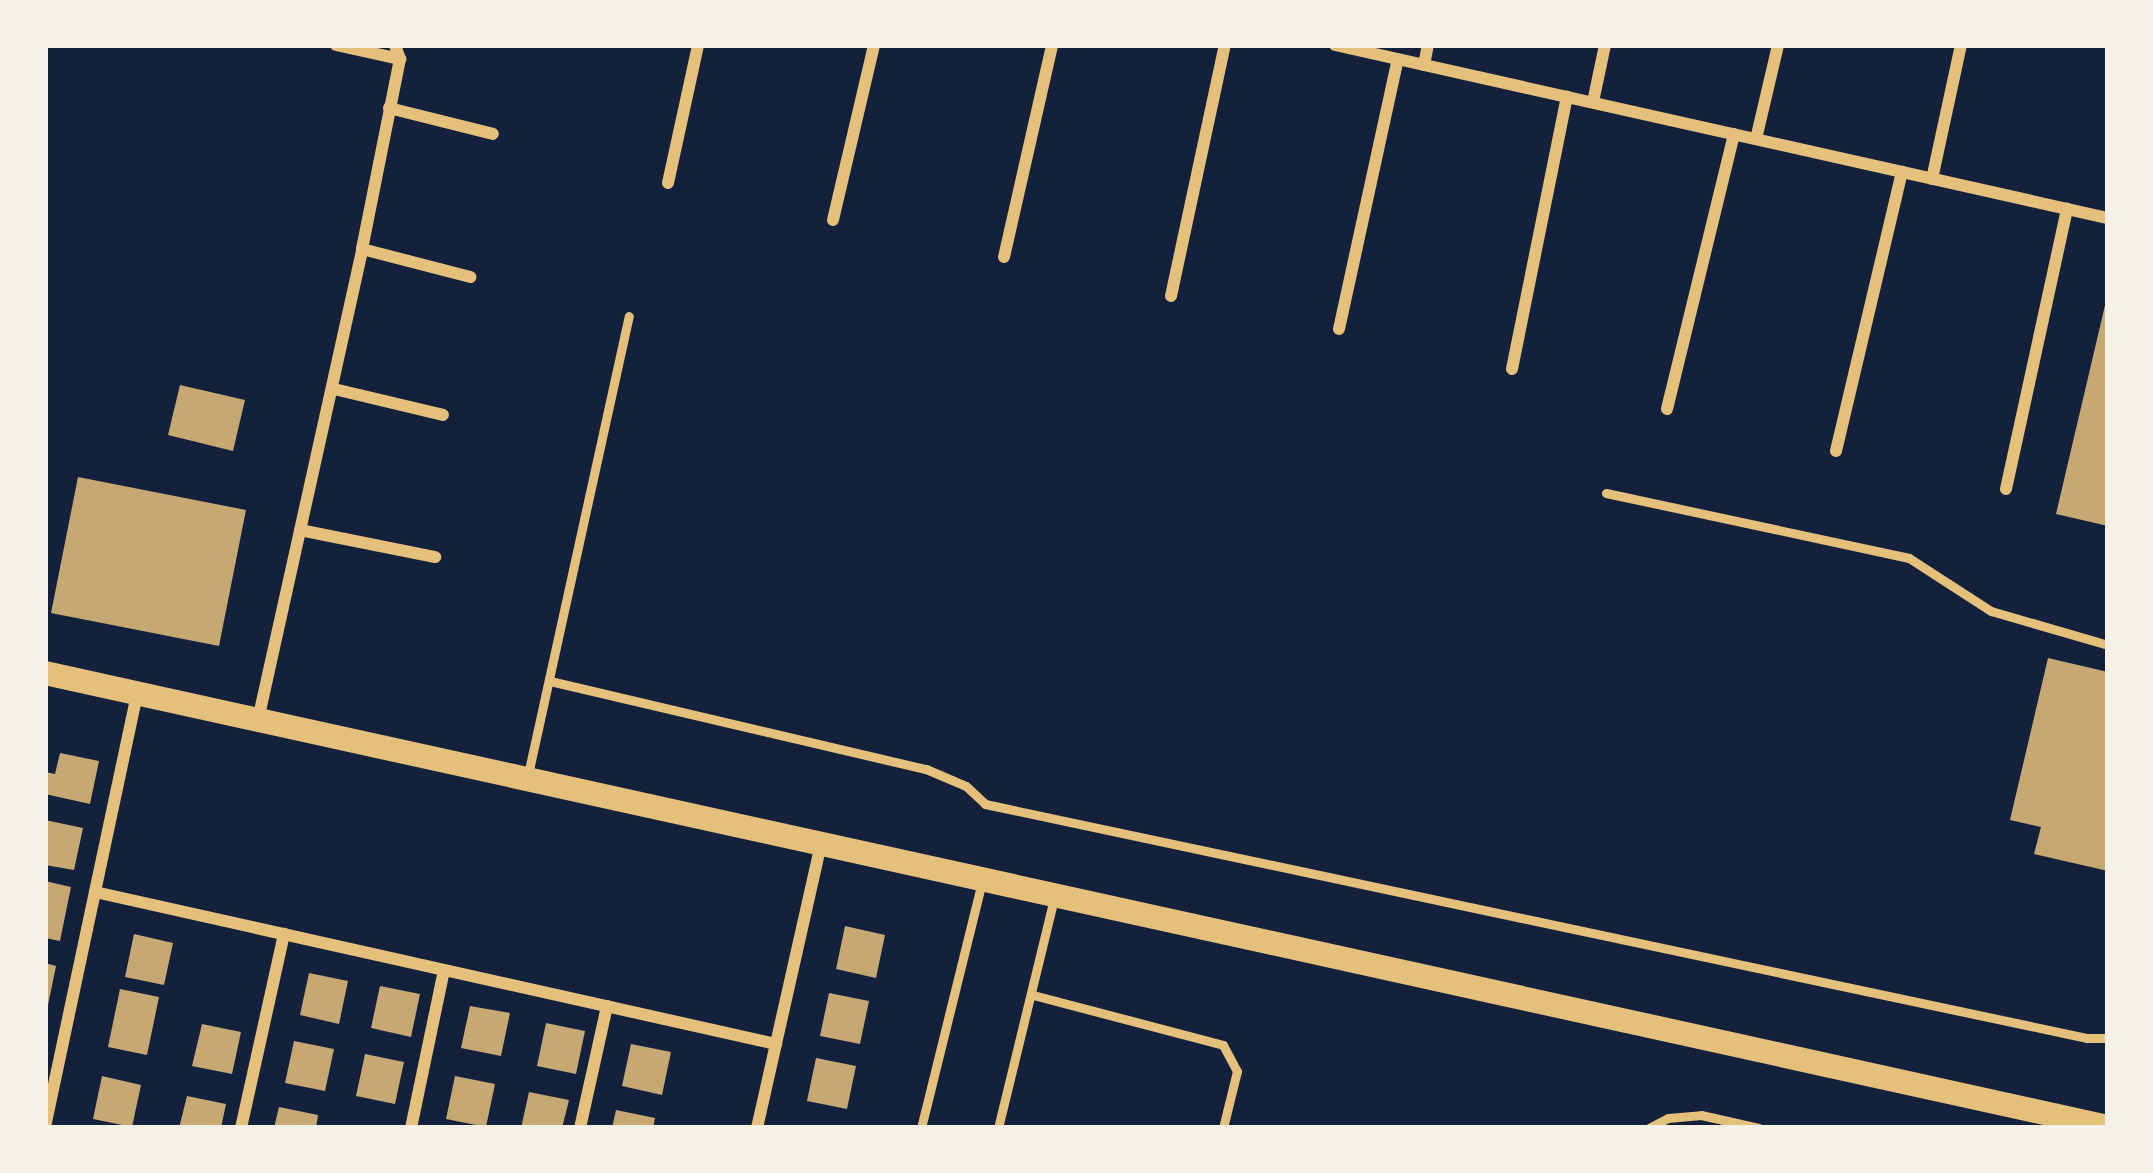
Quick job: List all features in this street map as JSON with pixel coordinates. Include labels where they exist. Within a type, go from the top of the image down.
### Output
[{"type":"main road","points":[[45,674],[2108,1127]]},
{"type":"street","points":[[258,720],[334,389],[398,52],[336,45]]},
{"type":"street","points":[[668,183],[698,45]]},
{"type":"street","points":[[833,220],[874,45]]},
{"type":"street","points":[[1004,257],[1052,45]]},
{"type":"street","points":[[1171,296],[1225,45]]},
{"type":"street","points":[[1335,45],[2108,218]]},
{"type":"street","points":[[1424,65],[1428,45]]},
{"type":"street","points":[[1593,103],[1605,45]]},
{"type":"street","points":[[1756,139],[1778,45]]},
{"type":"street","points":[[1932,178],[1961,45]]},
{"type":"street","points":[[1340,329],[1398,59]]},
{"type":"street","points":[[1512,369],[1567,96]]},
{"type":"street","points":[[389,108],[493,134]]},
{"type":"street","points":[[1667,409],[1734,134]]},
{"type":"street","points":[[1836,452],[1902,172]]},
{"type":"street","points":[[2006,489],[2067,209]]},
{"type":"street","points":[[362,249],[470,277]]},
{"type":"street","points":[[334,389],[443,415]]},
{"type":"street","points":[[300,530],[435,557]]},
{"type":"street","points":[[45,1127],[137,694]]},
{"type":"street","points":[[757,1128],[821,844]]},
{"type":"street","points":[[95,892],[776,1044]]},
{"type":"street","points":[[241,1128],[284,934]]},
{"type":"street","points":[[411,1128],[445,970]]},
{"type":"street","points":[[580,1128],[607,1006]]},
{"type":"lane","points":[[527,779],[629,316]]},
{"type":"lane","points":[[1606,493],[1909,558],[1991,611],[2108,645]]},
{"type":"lane","points":[[550,681],[926,769],[966,786],[985,804],[2086,1038],[2108,1038]]},
{"type":"lane","points":[[921,1128],[982,881]]},
{"type":"lane","points":[[998,1128],[1055,895]]},
{"type":"lane","points":[[1033,995],[1223,1045],[1234,1057],[1237,1071],[1223,1128]]},
{"type":"lane","points":[[1649,1128],[1668,1118],[1701,1115],[1759,1128]]},
{"type":"building","points":[[2108,301],[2108,526],[2056,514]]},
{"type":"building","points":[[180,385],[245,400],[233,451],[168,435]]},
{"type":"building","points":[[78,477],[246,510],[219,646],[51,613]]},
{"type":"building","points":[[2048,658],[2108,672],[2108,871],[2034,854],[2041,827],[2010,820]]},
{"type":"building","points":[[60,753],[99,761],[90,804],[45,794],[45,772],[55,774]]},
{"type":"building","points":[[45,820],[83,828],[74,870],[45,865]]},
{"type":"building","points":[[45,881],[71,887],[60,941],[45,938]]},
{"type":"building","points":[[845,926],[885,935],[876,978],[836,969]]},
{"type":"building","points":[[134,934],[173,943],[164,985],[125,977]]},
{"type":"building","points":[[45,963],[56,966],[47,1010],[45,1010]]},
{"type":"building","points":[[309,973],[348,981],[339,1024],[300,1015]]},
{"type":"building","points":[[380,986],[420,994],[411,1037],[371,1028]]},
{"type":"building","points":[[120,989],[159,997],[147,1055],[108,1047]]},
{"type":"building","points":[[829,993],[869,1001],[860,1044],[820,1036]]},
{"type":"building","points":[[470,1006],[510,1013],[501,1056],[461,1048]]},
{"type":"building","points":[[546,1023],[585,1031],[576,1074],[537,1066]]},
{"type":"building","points":[[202,1024],[241,1032],[232,1074],[192,1066]]},
{"type":"building","points":[[294,1041],[334,1049],[325,1091],[285,1083]]},
{"type":"building","points":[[631,1044],[671,1052],[662,1095],[622,1086]]},
{"type":"building","points":[[365,1054],[404,1062],[395,1104],[356,1096]]},
{"type":"building","points":[[816,1058],[856,1066],[847,1109],[807,1101]]},
{"type":"building","points":[[102,1076],[141,1085],[132,1127],[93,1119]]},
{"type":"building","points":[[455,1076],[495,1084],[486,1127],[446,1119]]},
{"type":"building","points":[[529,1092],[569,1100],[562,1128],[521,1128]]},
{"type":"building","points":[[187,1096],[226,1104],[221,1128],[179,1128]]},
{"type":"building","points":[[279,1107],[318,1115],[316,1128],[274,1128]]},
{"type":"building","points":[[616,1110],[655,1118],[653,1128],[612,1128]]}]
